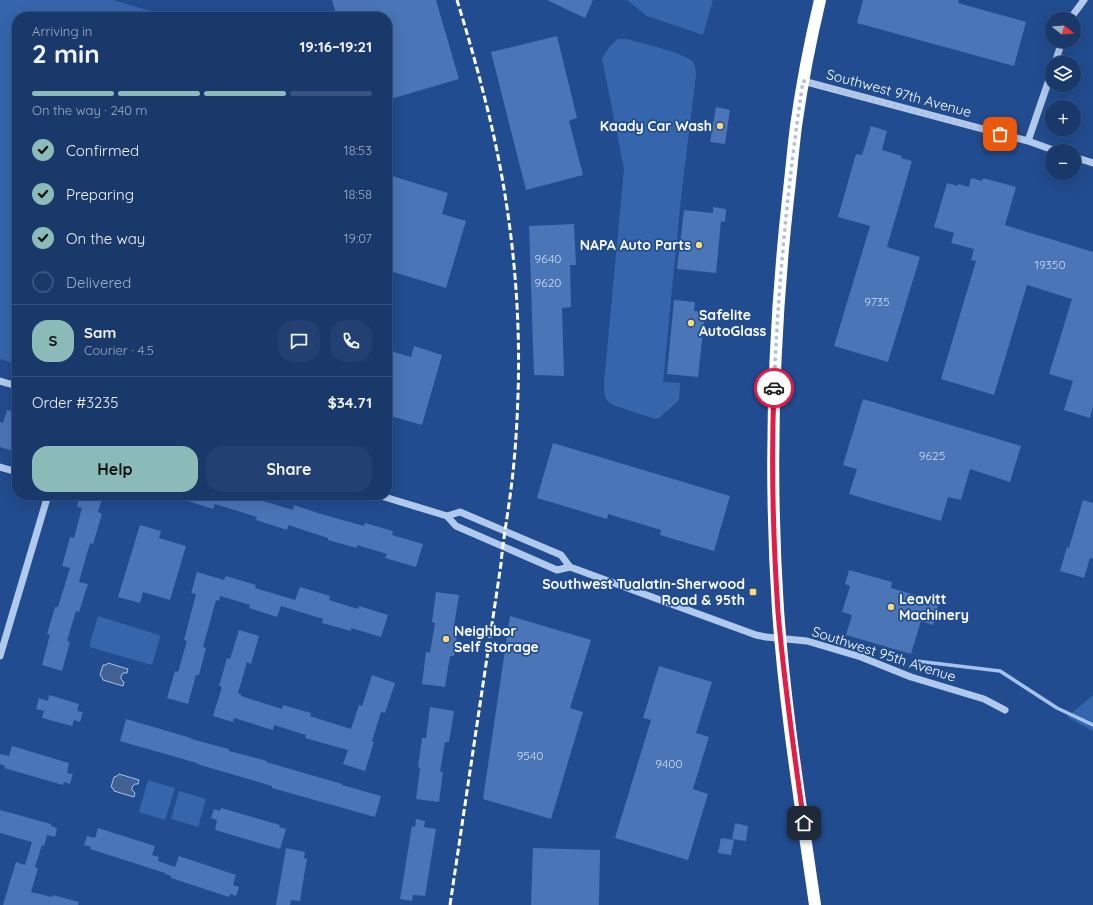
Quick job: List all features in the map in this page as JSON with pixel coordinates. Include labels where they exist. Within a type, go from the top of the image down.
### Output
[{"type":"highway","points":[[815,905],[791,731],[781,639],[774,542],[773,449],[775,367],[783,246],[796,126],[810,44],[820,0]]},
{"type":"street","points":[[1075,12],[1084,0]]},
{"type":"street","name":"Southwest 97th Avenue","points":[[803,81],[1028,141],[1045,147]]},
{"type":"street","points":[[1028,141],[1045,91]]},
{"type":"street","points":[[1081,159],[1093,163]]},
{"type":"street","points":[[0,380],[12,384]]},
{"type":"street","points":[[0,467],[12,471]]},
{"type":"street","name":"Southwest 95th Avenue","points":[[392,499],[447,516],[456,526],[557,570],[570,567]]},
{"type":"street","points":[[0,656],[47,500]]},
{"type":"street","name":"Southwest 95th Avenue","points":[[447,516],[460,512],[561,556],[570,567],[756,635],[807,641],[861,657],[911,677],[984,699],[1005,710]]},
{"type":"shaded area","points":[[0,0],[113,0],[155,12],[12,12],[12,363],[0,359]]},
{"type":"shaded area","points":[[627,0],[713,0],[703,35],[647,16]]},
{"type":"shaded area","points":[[618,39],[627,39],[682,55],[693,62],[696,71],[681,198],[663,382],[680,383],[679,400],[659,418],[655,419],[613,405],[606,398],[604,383],[624,169],[602,58],[610,46]]},
{"type":"shaded area","points":[[98,616],[159,635],[160,637],[152,665],[89,647]]},
{"type":"shaded area","points":[[108,663],[128,669],[127,673],[123,673],[121,676],[121,679],[124,682],[123,686],[103,680],[100,675],[103,665]]},
{"type":"shaded area","points":[[1093,695],[1093,731],[1067,717]]},
{"type":"shaded area","points":[[119,774],[139,780],[138,784],[135,784],[132,787],[132,790],[135,793],[134,797],[114,791],[111,787],[114,777]]},
{"type":"shaded area","points":[[148,780],[175,788],[165,820],[139,812]]},
{"type":"shaded area","points":[[179,791],[206,799],[198,827],[171,819]]},
{"type":"building","points":[[332,0],[436,0],[459,79],[392,99],[392,12],[336,12]]},
{"type":"building","points":[[547,0],[593,0],[585,18]]},
{"type":"building","points":[[863,0],[959,0],[958,3],[1026,22],[1014,66],[857,23]]},
{"type":"building","points":[[557,36],[577,118],[569,121],[583,175],[526,190],[491,52]]},
{"type":"building","name":"Kaady Car Wash","points":[[716,107],[730,110],[725,144],[710,142]]},
{"type":"building","points":[[871,126],[887,131],[882,150],[902,156],[901,158],[912,161],[887,247],[920,257],[888,362],[834,346],[870,226],[838,217],[856,154],[862,155]]},
{"type":"building","points":[[392,176],[448,193],[442,214],[466,221],[446,288],[392,272]]},
{"type":"building","points":[[971,178],[982,181],[983,178],[1016,187],[1005,225],[1093,252],[1093,406],[1090,418],[1064,410],[1073,381],[1049,374],[1072,299],[1027,285],[994,395],[941,379],[976,261],[971,260],[974,249],[951,243],[954,233],[934,227],[947,183],[969,187]]},
{"type":"building","name":"NAPA Auto Parts","points":[[713,207],[726,209],[725,222],[721,221],[716,273],[677,269],[684,210],[713,213]]},
{"type":"building","points":[[574,224],[576,265],[570,265],[571,307],[562,308],[564,376],[534,375],[529,226]]},
{"type":"building","points":[[674,300],[695,302],[694,311],[705,312],[698,377],[667,374]]},
{"type":"building","points":[[414,346],[442,355],[422,425],[392,416],[392,351],[411,357]]},
{"type":"building","points":[[863,399],[1021,446],[1010,482],[970,469],[961,500],[948,497],[941,521],[849,494],[857,469],[843,465]]},
{"type":"building","points":[[7,410],[12,412],[12,451],[0,447],[0,422],[3,423]]},
{"type":"building","points":[[553,443],[730,496],[714,551],[660,535],[661,530],[608,514],[607,519],[537,498]]},
{"type":"building","points":[[79,500],[102,500],[98,512],[102,514],[93,544],[90,543],[79,582],[88,584],[79,612],[76,611],[67,641],[70,642],[62,671],[42,665],[50,635],[47,634],[55,607],[58,607],[70,568],[62,566],[70,537],[74,538],[82,508],[77,507]]},
{"type":"building","points":[[184,500],[263,500],[293,510],[294,505],[364,526],[365,523],[393,531],[392,535],[423,544],[416,567],[385,558],[387,554],[357,545],[357,548],[328,540],[328,538],[288,525],[287,530],[256,520],[257,517],[215,504],[213,509]]},
{"type":"building","points":[[1083,500],[1093,503],[1093,559],[1090,558],[1084,578],[1060,571],[1067,547],[1069,548]]},
{"type":"building","points":[[140,525],[161,531],[159,538],[186,546],[170,600],[143,592],[140,603],[118,597]]},
{"type":"building","name":"Leavitt Machinery","points":[[849,570],[892,582],[891,588],[939,602],[933,625],[921,621],[911,654],[846,635],[852,615],[842,612],[850,586],[845,584]]},
{"type":"building","points":[[197,572],[224,580],[226,576],[256,585],[255,588],[295,600],[300,587],[330,596],[329,600],[358,609],[359,606],[388,615],[381,637],[351,628],[351,631],[322,623],[323,619],[281,606],[277,617],[249,608],[250,605],[220,596],[219,601],[216,600],[203,647],[206,648],[199,675],[196,675],[188,704],[167,698],[175,671],[178,672],[187,641],[184,640],[196,594],[191,593]]},
{"type":"building","points":[[436,592],[459,595],[454,626],[458,627],[454,656],[450,656],[445,687],[422,684],[426,652],[430,653],[435,623],[432,622]]},
{"type":"building","points":[[510,616],[591,640],[570,708],[583,712],[551,819],[483,799]]},
{"type":"building","points":[[239,630],[259,636],[251,664],[247,662],[238,693],[241,694],[241,696],[282,709],[283,705],[311,713],[310,716],[351,729],[359,705],[362,706],[372,675],[395,683],[385,713],[381,712],[365,771],[343,764],[348,750],[305,738],[306,735],[274,725],[273,730],[234,718],[233,722],[213,716],[222,687],[219,686],[227,658],[230,659]]},
{"type":"building","points":[[659,666],[712,682],[696,733],[709,737],[693,789],[708,794],[688,860],[615,838],[651,720],[643,718]]},
{"type":"building","points":[[49,695],[79,704],[77,711],[83,712],[80,722],[74,720],[72,726],[42,718],[44,711],[36,709],[39,698],[48,701]]},
{"type":"building","points":[[430,707],[454,711],[449,742],[445,742],[440,772],[443,772],[439,802],[416,799],[422,738],[426,738]]},
{"type":"building","points":[[126,719],[381,796],[375,817],[272,788],[272,786],[120,741]]},
{"type":"building","points":[[12,746],[69,763],[67,773],[73,774],[70,784],[64,782],[63,785],[4,768],[5,766],[0,764],[0,754],[9,756]]},
{"type":"building","points":[[221,808],[280,825],[279,827],[286,829],[280,849],[215,830],[217,820],[211,818],[214,809],[220,811]]},
{"type":"building","points":[[0,810],[51,824],[51,826],[57,828],[55,837],[47,835],[44,846],[42,845],[35,867],[38,868],[31,892],[52,897],[53,895],[79,902],[78,905],[3,905],[16,862],[25,865],[32,842],[0,833]]},
{"type":"building","points":[[416,819],[425,821],[424,827],[436,829],[425,896],[413,895],[412,901],[400,899],[412,826],[415,827]]},
{"type":"building","points":[[735,823],[748,826],[746,841],[732,839]]},
{"type":"building","points":[[98,828],[155,846],[152,855],[159,857],[158,861],[175,867],[179,856],[236,875],[233,885],[239,887],[236,896],[230,894],[229,897],[171,878],[171,876],[165,873],[90,849],[91,847],[84,845],[87,836],[95,838]]},
{"type":"building","points":[[721,838],[734,840],[731,855],[718,853]]},
{"type":"building","points":[[286,848],[305,852],[304,858],[307,859],[300,901],[291,900],[290,905],[276,905]]},
{"type":"building","points":[[533,848],[600,850],[599,905],[531,905]]},
{"type":"waterway","points":[[916,661],[1000,671],[1057,708],[1093,725]]},
{"type":"railway","points":[[450,905],[501,564],[514,466],[519,362],[514,261],[505,194],[488,112],[476,64],[457,0]]},
{"type":"way so far","points":[[774,388],[780,274],[796,126],[803,81],[1000,134]]},
{"type":"place","name":"Kaady Car Wash","points":[[720,126]]},
{"type":"place","name":"NAPA Auto Parts","points":[[699,245]]},
{"type":"place","name":"Safelite AutoGlass","points":[[691,323]]},
{"type":"place","name":"Southwest Tualatin-Sherwood Road & 95th","points":[[753,592]]},
{"type":"place","name":"Leavitt Machinery","points":[[891,607]]},
{"type":"place","name":"Neighbor Self Storage","points":[[446,639]]},
{"type":"route","points":[[774,388],[774,542],[778,612],[791,731],[804,823]]}]
